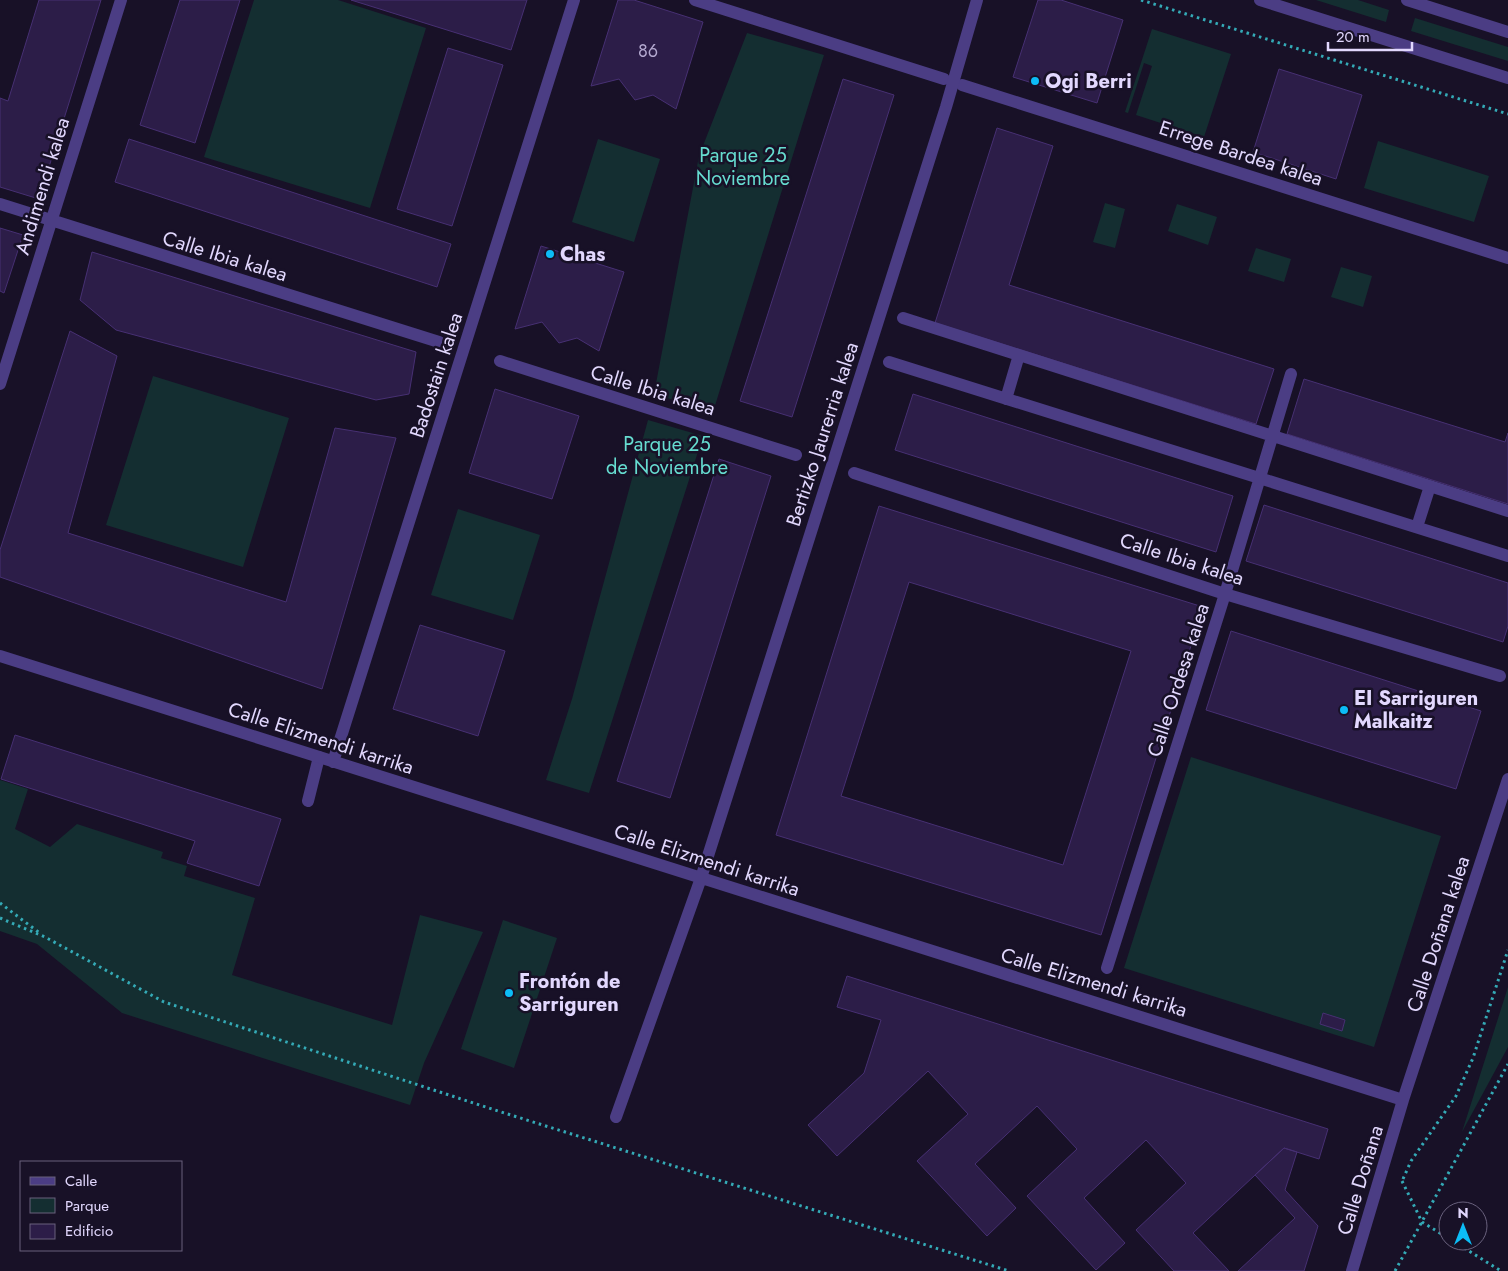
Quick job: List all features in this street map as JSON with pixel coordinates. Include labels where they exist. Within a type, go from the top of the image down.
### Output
[{"type":"street","name":"Andimendi kalea","points":[[0,384],[121,0]]},
{"type":"street","name":"Badostain kalea","points":[[333,762],[574,0]]},
{"type":"street","points":[[695,0],[944,79]]},
{"type":"street","name":"Bertizko Jaurerria kalea","points":[[616,1117],[701,878],[946,107],[977,0]]},
{"type":"street","points":[[1260,0],[1508,78]]},
{"type":"street","points":[[1407,0],[1508,32]]},
{"type":"street","name":"Errege Bardea kalea","points":[[962,85],[1508,258]]},
{"type":"street","name":"Calle Ibia kalea","points":[[0,204],[439,342]]},
{"type":"street","points":[[904,318],[1508,511]]},
{"type":"street","points":[[1006,399],[1019,355]]},
{"type":"street","name":"Calle Ibia kalea","points":[[500,361],[796,455]]},
{"type":"street","points":[[889,362],[1508,556]]},
{"type":"street","name":"Calle Ordesa kalea","points":[[1107,968],[1225,594],[1291,374]]},
{"type":"street","name":"Calle Ibia kalea","points":[[854,473],[1225,594],[1500,676]]},
{"type":"street","points":[[1417,528],[1430,486]]},
{"type":"street","name":"Calle Elizmendi karrika","points":[[0,656],[1403,1100]]},
{"type":"street","points":[[308,801],[319,757]]},
{"type":"street","name":"Calle Doñana kalea","points":[[1403,1100],[1508,779]]},
{"type":"street","name":"Calle Doñana","points":[[1352,1271],[1403,1100]]},
{"type":"path","points":[[1141,0],[1508,114]]},
{"type":"path","points":[[0,903],[45,937]]},
{"type":"path","points":[[0,918],[45,937],[164,1002],[508,1114],[1009,1271]]},
{"type":"path","points":[[1410,1161],[1456,1096],[1473,1058],[1508,950]]},
{"type":"path","points":[[1395,1271],[1508,1064]]},
{"type":"path","points":[[1402,1180],[1422,1222],[1438,1232]]},
{"type":"path","points":[[1469,1251],[1501,1271]]},
{"type":"green space","points":[[254,0],[338,0],[426,28],[370,208],[204,157]]},
{"type":"green space","points":[[1316,0],[1358,0],[1389,10],[1386,22]]},
{"type":"green space","points":[[1415,18],[1508,47],[1508,61],[1411,31]]},
{"type":"green space","points":[[1152,29],[1231,54],[1204,137],[1136,115],[1152,66],[1144,63],[1128,113],[1125,112]]},
{"type":"green space","name":"Parque 25 Noviembre","points":[[747,33],[824,55],[713,412],[654,394],[699,156]]},
{"type":"green space","points":[[598,139],[660,159],[634,242],[572,222]]},
{"type":"green space","points":[[1378,141],[1489,176],[1474,222],[1364,188]]},
{"type":"green space","points":[[1105,203],[1125,209],[1115,248],[1093,242]]},
{"type":"green space","points":[[1177,204],[1217,217],[1208,245],[1168,231]]},
{"type":"green space","points":[[1256,248],[1291,259],[1284,282],[1248,271]]},
{"type":"green space","points":[[1341,267],[1372,276],[1363,307],[1331,297]]},
{"type":"green space","points":[[153,376],[289,418],[243,567],[106,525]]},
{"type":"green space","name":"Parque 25 de Noviembre","points":[[648,420],[703,436],[589,793],[546,780],[572,699]]},
{"type":"green space","points":[[458,509],[540,535],[513,620],[431,595]]},
{"type":"green space","points":[[1191,757],[1441,836],[1374,1047],[1124,968]]},
{"type":"green space","points":[[0,780],[28,789],[15,829],[50,847],[77,824],[163,852],[161,858],[187,866],[184,876],[255,898],[232,975],[392,1025],[420,915],[483,932],[424,1063],[410,1105],[122,1013],[37,944],[0,931]]},
{"type":"green space","name":"Frontón de Sarriguren","points":[[503,920],[557,938],[514,1068],[461,1049]]},
{"type":"green space","points":[[1508,987],[1508,1047],[1462,1132]]},
{"type":"building","points":[[39,0],[101,0],[39,199],[0,187],[0,98],[8,101]]},
{"type":"building","points":[[180,0],[240,0],[195,143],[140,125]]},
{"type":"building","points":[[351,0],[527,0],[511,50]]},
{"type":"building","points":[[618,0],[634,0],[703,22],[676,109],[653,95],[635,100],[619,79],[591,86]]},
{"type":"building","points":[[1038,0],[1061,0],[1123,20],[1097,103],[1013,77]]},
{"type":"building","points":[[448,48],[503,65],[452,226],[397,209]]},
{"type":"building","points":[[1279,69],[1362,95],[1336,179],[1253,152]]},
{"type":"building","points":[[843,79],[894,95],[792,417],[740,401]]},
{"type":"building","points":[[997,128],[1053,146],[1009,285],[1274,369],[1256,424],[935,323]]},
{"type":"building","points":[[129,139],[451,244],[437,287],[115,182]]},
{"type":"building","points":[[0,228],[23,235],[4,293],[0,291]]},
{"type":"building","points":[[541,246],[624,272],[599,351],[577,338],[559,343],[542,322],[515,329]]},
{"type":"building","points":[[92,252],[416,352],[409,394],[376,400],[116,330],[80,300]]},
{"type":"building","points":[[70,331],[117,356],[68,533],[286,602],[335,428],[396,438],[322,689],[0,577],[0,550]]},
{"type":"building","points":[[1304,379],[1505,442],[1508,433],[1508,504],[1287,434]]},
{"type":"building","points":[[495,389],[579,416],[552,499],[469,473]]},
{"type":"building","points":[[913,394],[1233,496],[1216,552],[895,450]]},
{"type":"building","points":[[719,459],[771,476],[670,798],[617,781]]},
{"type":"building","points":[[1264,505],[1508,583],[1508,626],[1503,642],[1246,561]]},
{"type":"building","points":[[879,506],[1203,607],[1101,935],[776,835]],"holes":[[[909,582],[1131,651],[1063,865],[841,796]]]},
{"type":"building","points":[[420,625],[505,651],[478,736],[393,709]]},
{"type":"building","name":"EI Sarriguren Malkaitz","points":[[1231,631],[1481,711],[1456,789],[1206,710]]},
{"type":"building","points":[[15,735],[281,819],[259,886],[187,863],[195,841],[1,779]]},
{"type":"building","points":[[847,976],[1328,1129],[1319,1159],[1284,1148],[1193,1233],[1229,1271],[1174,1271],[1136,1230],[1186,1183],[1146,1140],[1084,1198],[1125,1243],[1096,1270],[1027,1196],[1077,1149],[1037,1106],[975,1164],[1016,1208],[987,1236],[917,1161],[968,1114],[928,1071],[837,1156],[808,1125],[864,1073],[881,1020],[837,1007]]},
{"type":"building","points":[[1323,1013],[1345,1020],[1342,1031],[1320,1024]]},
{"type":"building","points":[[1284,1148],[1297,1152],[1285,1190],[1318,1226],[1304,1271],[1238,1271],[1295,1218],[1255,1175]]},
{"type":"place","name":"Ogi Berri","points":[[1035,81]]},
{"type":"place","name":"Chas","points":[[550,254]]},
{"type":"place","name":"EI Sarriguren Malkaitz","points":[[1344,710]]},
{"type":"place","name":"Frontón de Sarriguren","points":[[509,993]]}]
